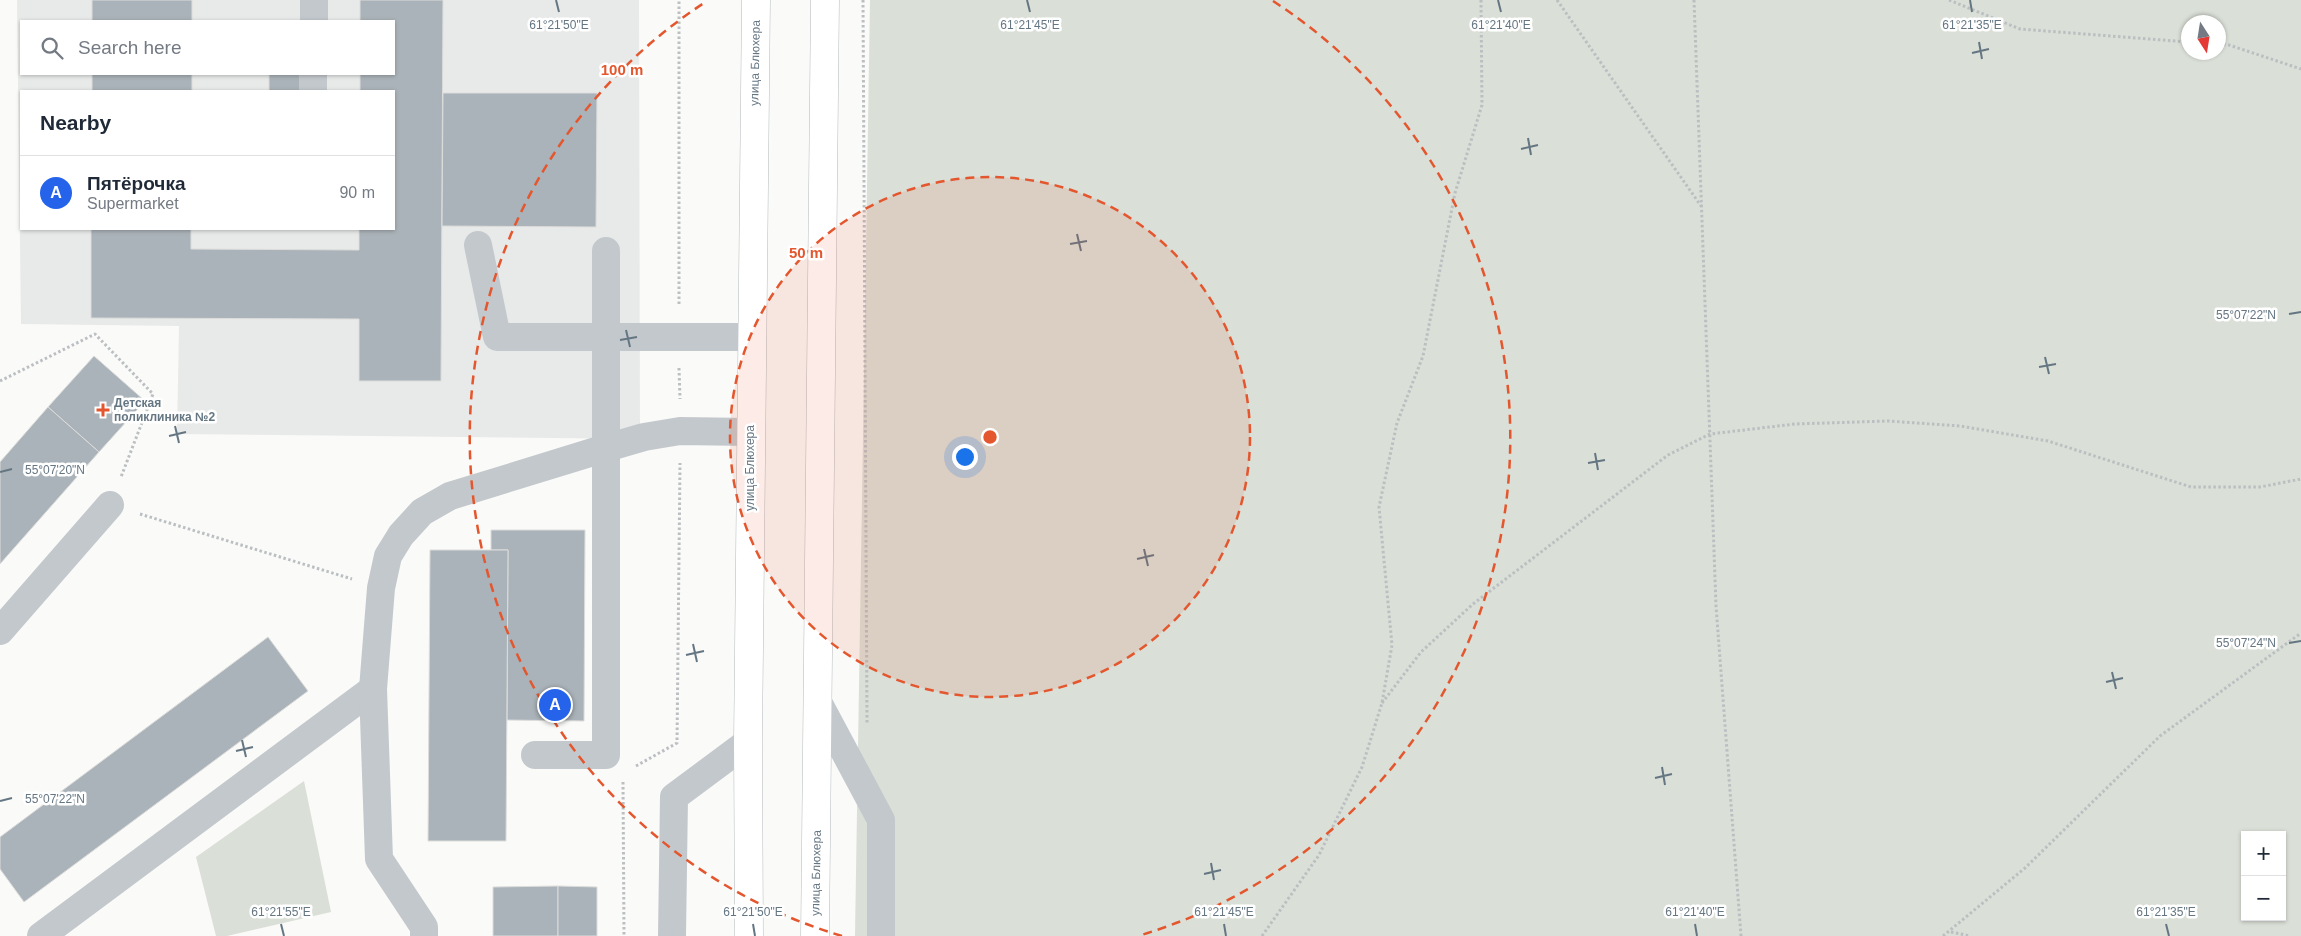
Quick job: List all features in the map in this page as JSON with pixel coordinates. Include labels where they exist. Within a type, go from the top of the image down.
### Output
[{"type":"main road","name":"улица Блюхера","points":[[749,936],[750,432],[756,0]]},
{"type":"main road","name":"улица Блюхера","points":[[815,936],[825,0]]},
{"type":"lane","points":[[314,0],[314,20]]},
{"type":"lane","points":[[313,75],[313,90]]},
{"type":"lane","points":[[478,245],[497,337],[752,337]]},
{"type":"lane","points":[[535,755],[606,755],[606,251]]},
{"type":"lane","points":[[424,936],[424,927],[379,859],[374,689],[381,588],[388,556],[401,535],[422,512],[450,496],[606,448],[644,437],[680,431],[750,432]]},
{"type":"lane","points":[[0,631],[110,505]]},
{"type":"lane","points":[[41,936],[374,689]]},
{"type":"lane","points":[[818,702],[881,820],[881,936]]},
{"type":"lane","points":[[672,936],[674,797],[748,742]]},
{"type":"path","points":[[631,769],[677,743],[680,431],[679,0]]},
{"type":"path","points":[[863,0],[867,724]]},
{"type":"path","points":[[1262,936],[1319,856],[1362,767],[1382,702],[1392,645],[1379,506],[1397,423],[1423,356],[1455,193],[1482,105],[1481,0]]},
{"type":"path","points":[[1557,0],[1702,206]]},
{"type":"path","points":[[1694,0],[1716,606],[1741,936]]},
{"type":"path","points":[[1949,0],[2020,29],[2181,41]]},
{"type":"path","points":[[2226,45],[2301,68]]},
{"type":"path","points":[[0,381],[95,334],[153,394],[110,505],[381,588]]},
{"type":"path","points":[[1382,702],[1421,652],[1473,604],[1668,454],[1710,434],[1794,424],[1878,421],[1960,426],[2048,441],[2192,487],[2260,487],[2301,479]]},
{"type":"path","points":[[1943,936],[2024,868],[2160,736],[2301,633]]},
{"type":"path","points":[[623,774],[624,936]]},
{"type":"path","points":[[1950,932],[1970,936]]},
{"type":"shaded area","points":[[17,0],[639,0],[640,439],[177,434],[179,326],[21,324]]},
{"type":"shaded area","points":[[870,0],[2301,0],[2301,936],[855,936]]},
{"type":"shaded area","points":[[304,781],[331,912],[227,936],[216,936],[196,857]]},
{"type":"building","points":[[92,0],[192,0],[192,20],[92,20]]},
{"type":"building","points":[[360,0],[443,0],[441,381],[359,381],[359,319],[91,318],[91,230],[191,230],[191,249],[359,250],[359,230],[395,230],[395,90],[360,90],[360,75],[395,75],[395,20],[360,20]]},
{"type":"building","points":[[92,75],[192,75],[192,90],[92,90]]},
{"type":"building","points":[[269,75],[302,75],[302,90],[269,90]]},
{"type":"building","points":[[443,93],[597,93],[596,227],[442,226]]},
{"type":"building","points":[[94,356],[145,401],[99,452],[48,407]]},
{"type":"building","points":[[48,407],[99,452],[0,564],[0,462]]},
{"type":"building","points":[[491,530],[585,530],[584,721],[507,720],[508,550],[491,550]]},
{"type":"building","points":[[430,550],[508,550],[506,841],[428,841]]},
{"type":"building","points":[[268,637],[308,691],[24,902],[0,869],[0,837]]},
{"type":"building","points":[[558,886],[558,936],[493,936],[493,887]]},
{"type":"building","points":[[558,886],[597,887],[597,936],[558,936]]},
{"type":"place","name":"Детская поликлиника №2","points":[[103,410]]},
{"type":"place","name":"Пятёрочка","points":[[555,705]]}]
